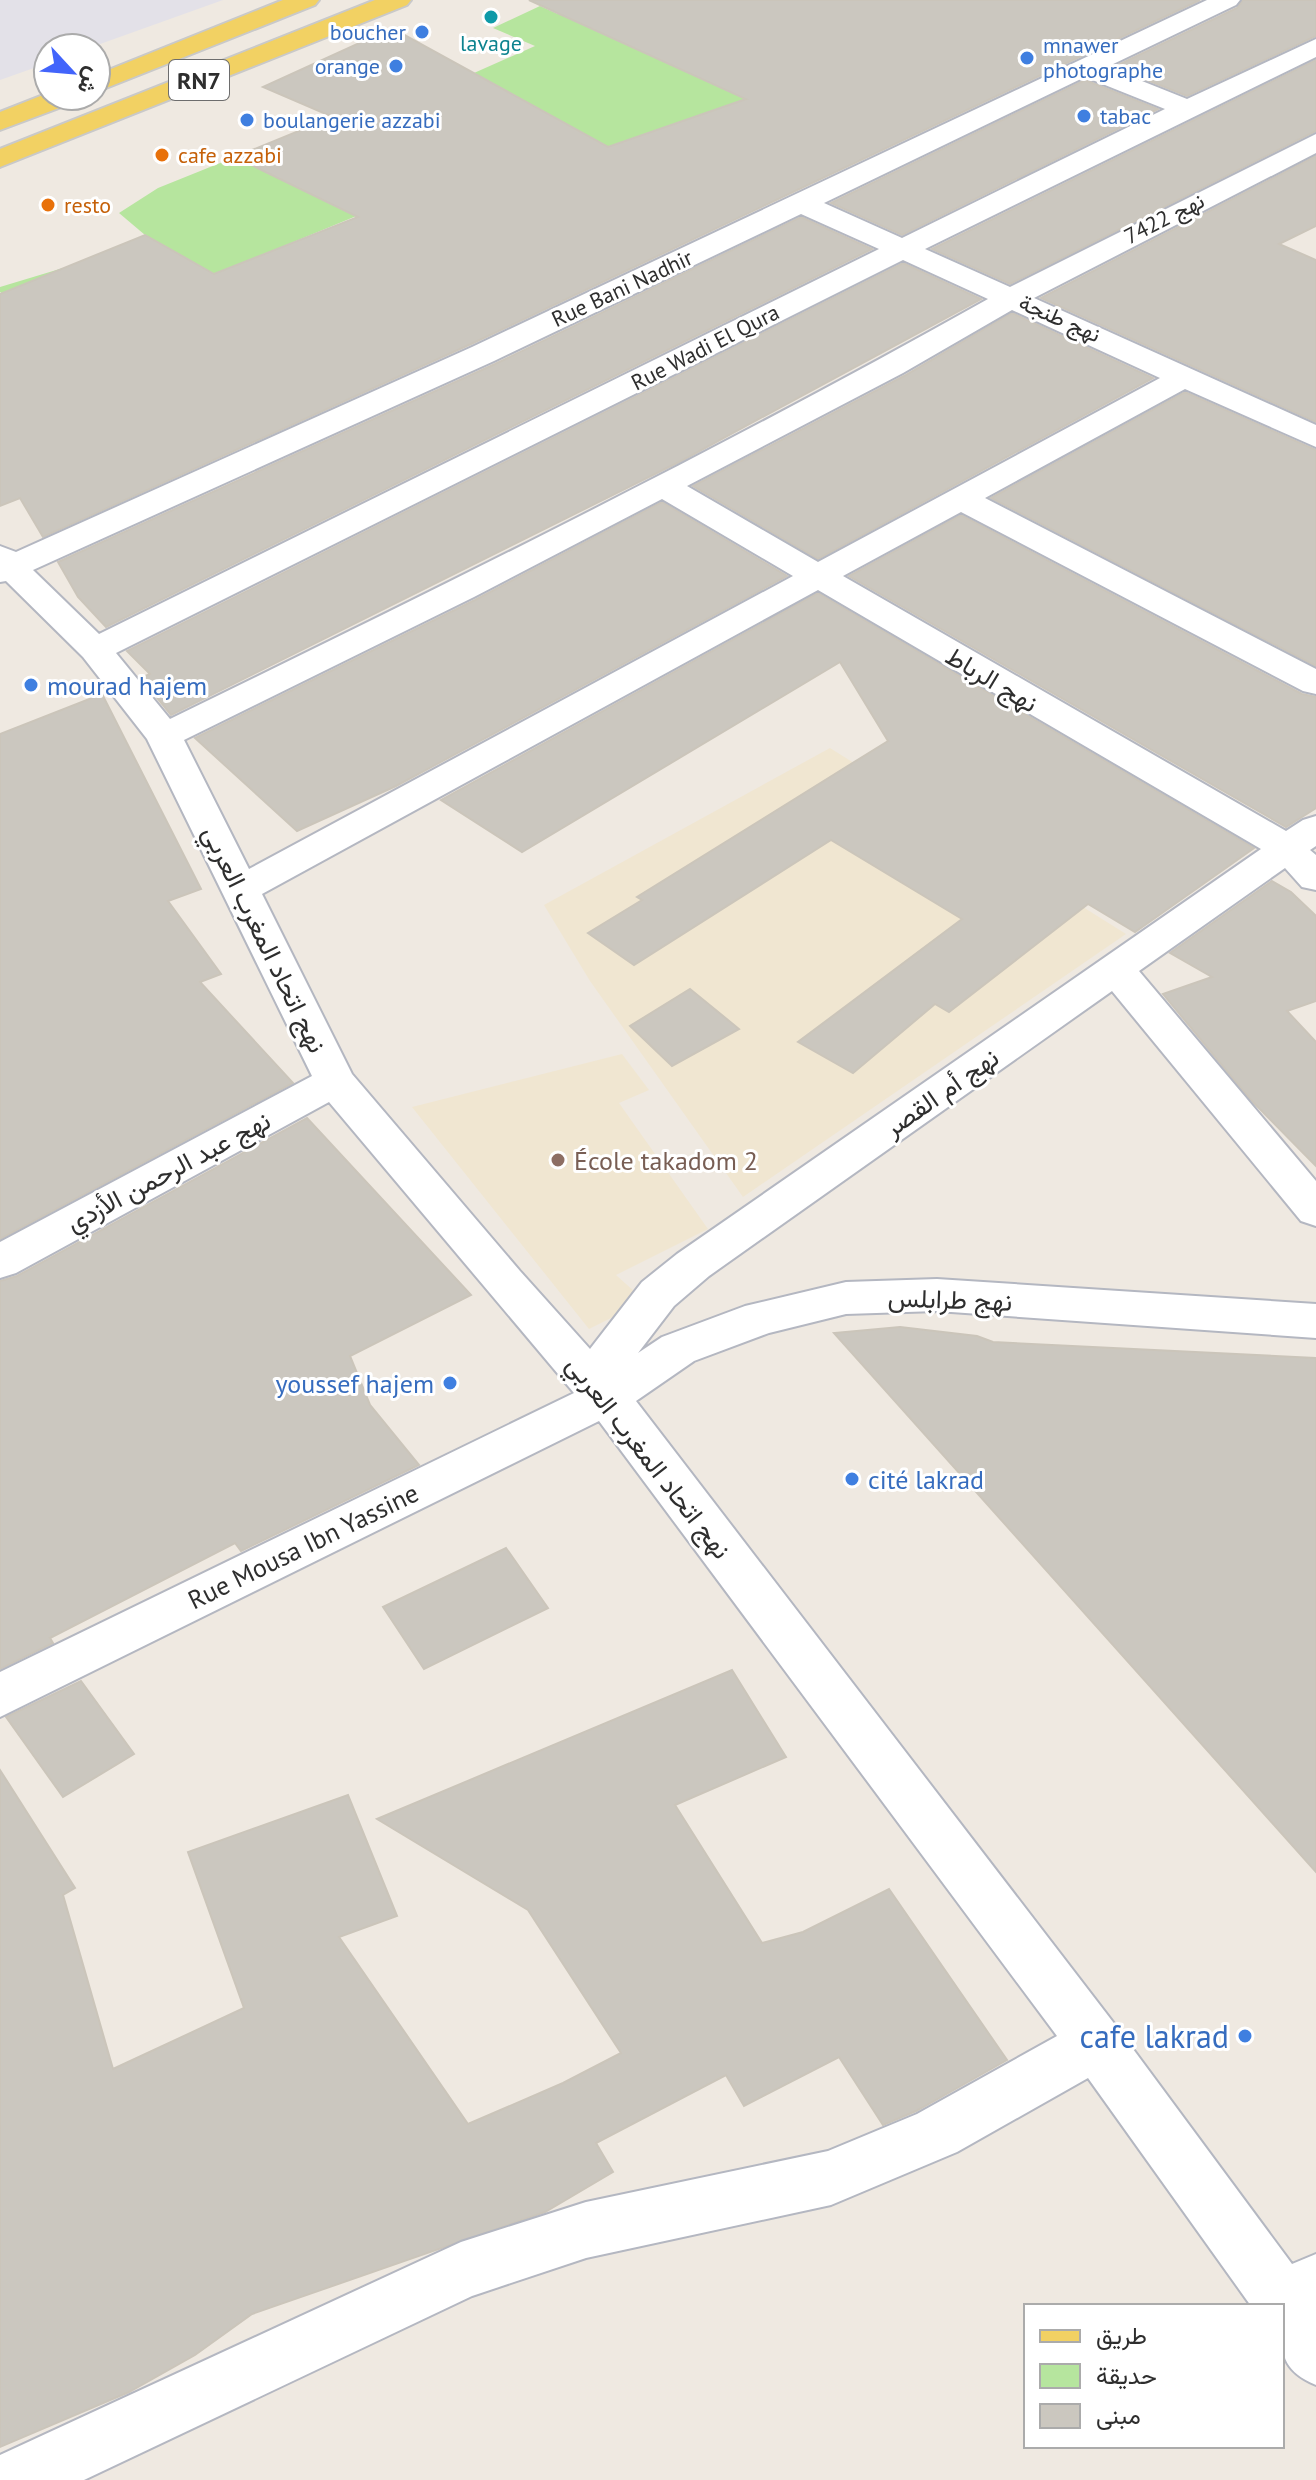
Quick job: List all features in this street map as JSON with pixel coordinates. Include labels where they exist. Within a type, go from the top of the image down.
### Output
[{"type":"main road","name":"RN7","points":[[112,78],[306,0]]},
{"type":"main road","name":"RN7","points":[[0,159],[398,0]]},
{"type":"main road","points":[[0,122],[32,109]]},
{"type":"street","name":"Rue Bani Nadhir","points":[[4,565],[483,354],[1227,0]]},
{"type":"street","name":"Rue Wadi El Qura","points":[[95,650],[404,500],[900,248],[1316,47]]},
{"type":"street","points":[[1085,68],[1187,108]]},
{"type":"street","name":"نهج 7422","points":[[164,736],[663,486],[1014,297],[1316,142]]},
{"type":"street","points":[[1286,157],[1316,170]]},
{"type":"street","name":"نهج طنجة","points":[[801,203],[1186,376],[1310,428]]},
{"type":"street","points":[[242,889],[1186,376]]},
{"type":"street","name":"نهج الرباط","points":[[663,486],[821,575],[1040,708],[1302,838],[1316,878]]},
{"type":"street","points":[[961,499],[1316,683]]},
{"type":"street","name":"نهج اتحاد المغرب العربي","points":[[4,565],[95,650],[164,736],[242,889],[278,972],[335,1081],[504,1283],[599,1389],[1096,2044],[1299,2291],[1316,2355]]},
{"type":"street","name":"نهج أم القصر","points":[[599,1389],[658,1294],[693,1265],[1302,838]]},
{"type":"street","points":[[1115,968],[1316,1210]]},
{"type":"street","name":"نهج عبد الرحمن الأزدي","points":[[0,1262],[335,1081]]},
{"type":"street","name":"نهج طرابلس","points":[[599,1389],[678,1349],[761,1318],[846,1298],[937,1295],[1316,1321]]},
{"type":"street","name":"Rue Mousa Ibn Yassine","points":[[0,1696],[599,1389]]},
{"type":"street","points":[[15,2480],[461,2271],[586,2230],[831,2178],[937,2133],[1096,2044]]},
{"type":"shaded area","points":[[0,0],[223,0],[112,40],[112,32],[32,32],[32,69],[0,80]]},
{"type":"shaded area","points":[[830,748],[1126,934],[743,1197],[590,981],[544,905]]},
{"type":"shaded area","name":"École takadom 2","points":[[622,1054],[649,1090],[619,1103],[708,1229],[616,1275],[645,1301],[589,1329],[412,1107]]},
{"type":"green space","points":[[593,0],[605,0],[622,42],[681,69],[719,54],[800,78],[670,174],[610,146],[559,168],[499,157],[250,260],[204,286],[166,399],[0,292],[0,287],[63,268],[109,295],[190,261],[145,235],[119,213],[158,188],[235,157],[292,185],[474,73],[535,46],[493,28],[540,6],[558,14]]},
{"type":"building","points":[[529,0],[1200,0],[471,344],[43,537],[20,498],[0,506],[0,294],[145,235],[214,274],[358,217],[235,157],[333,117],[263,87],[392,28],[608,147],[746,99]]},
{"type":"building","points":[[1243,0],[1316,0],[1316,36],[1187,96],[1114,67],[1237,8]]},
{"type":"building","points":[[1316,60],[1316,131],[1010,284],[932,249]]},
{"type":"building","points":[[1085,80],[1158,109],[902,235],[831,203]]},
{"type":"building","points":[[1316,156],[1316,226],[1279,244],[1316,260],[1316,422],[1041,298]]},
{"type":"building","points":[[801,217],[872,249],[106,627],[78,597],[58,562],[495,364]]},
{"type":"building","points":[[903,263],[981,299],[683,460],[171,715],[141,678],[150,674],[127,651]]},
{"type":"building","points":[[1012,313],[1153,378],[818,559],[693,486],[904,376]]},
{"type":"building","points":[[1185,392],[1316,450],[1316,666],[991,498]]},
{"type":"building","points":[[662,502],[787,576],[396,786],[297,831],[195,738],[475,600]]},
{"type":"building","points":[[961,515],[1302,694],[1316,697],[1316,808],[1286,827],[849,576]]},
{"type":"building","points":[[818,593],[1254,848],[1135,932],[1088,904],[949,1012],[935,1004],[853,1073],[798,1042],[962,919],[831,840],[634,965],[588,933],[642,900],[637,897],[888,741],[840,662],[522,852],[441,800]]},
{"type":"building","points":[[102,694],[201,889],[168,901],[221,974],[200,982],[293,1083],[0,1239],[0,734]]},
{"type":"building","points":[[1272,881],[1291,892],[1316,916],[1316,1001],[1287,1011],[1316,1042],[1316,1166],[1250,1099],[1163,994],[1212,977],[1170,953]]},
{"type":"building","points":[[690,989],[739,1029],[672,1066],[630,1026]]},
{"type":"building","points":[[307,1118],[471,1295],[350,1356],[370,1405],[419,1465],[241,1551],[235,1543],[50,1638],[53,1643],[0,1669],[0,1281],[17,1276]]},
{"type":"building","points":[[900,1327],[977,1336],[993,1342],[1316,1358],[1316,1872],[834,1333]]},
{"type":"building","points":[[506,1548],[548,1608],[424,1669],[383,1607]]},
{"type":"building","points":[[732,1670],[786,1757],[675,1805],[762,1943],[803,1932],[889,1889],[1007,2060],[916,2111],[883,2125],[839,2057],[744,2106],[726,2075],[596,2143],[613,2172],[545,2212],[252,2314],[195,2355],[129,2392],[0,2447],[0,1770],[75,1888],[63,1895],[113,2069],[244,2008],[188,1852],[348,1795],[397,1916],[339,1937],[468,2124],[563,2083],[621,2053],[528,1910],[377,1819]]},
{"type":"building","points":[[81,1681],[134,1754],[63,1797],[6,1717]]},
{"type":"place","name":"lavage","points":[[491,17]]},
{"type":"place","name":"boucher","points":[[422,32]]},
{"type":"place","name":"mnawer photographe","points":[[1027,58]]},
{"type":"place","name":"orange","points":[[396,66]]},
{"type":"place","name":"tabac","points":[[1084,116]]},
{"type":"place","name":"boulangerie azzabi","points":[[247,120]]},
{"type":"place","name":"cafe azzabi","points":[[162,155]]},
{"type":"place","name":"resto","points":[[48,205]]},
{"type":"place","name":"mourad hajem","points":[[31,685]]},
{"type":"place","name":"École takadom 2","points":[[558,1160]]},
{"type":"place","name":"youssef hajem","points":[[450,1383]]},
{"type":"place","name":"cité lakrad","points":[[852,1479]]},
{"type":"place","name":"cafe lakrad","points":[[1245,2036]]}]
